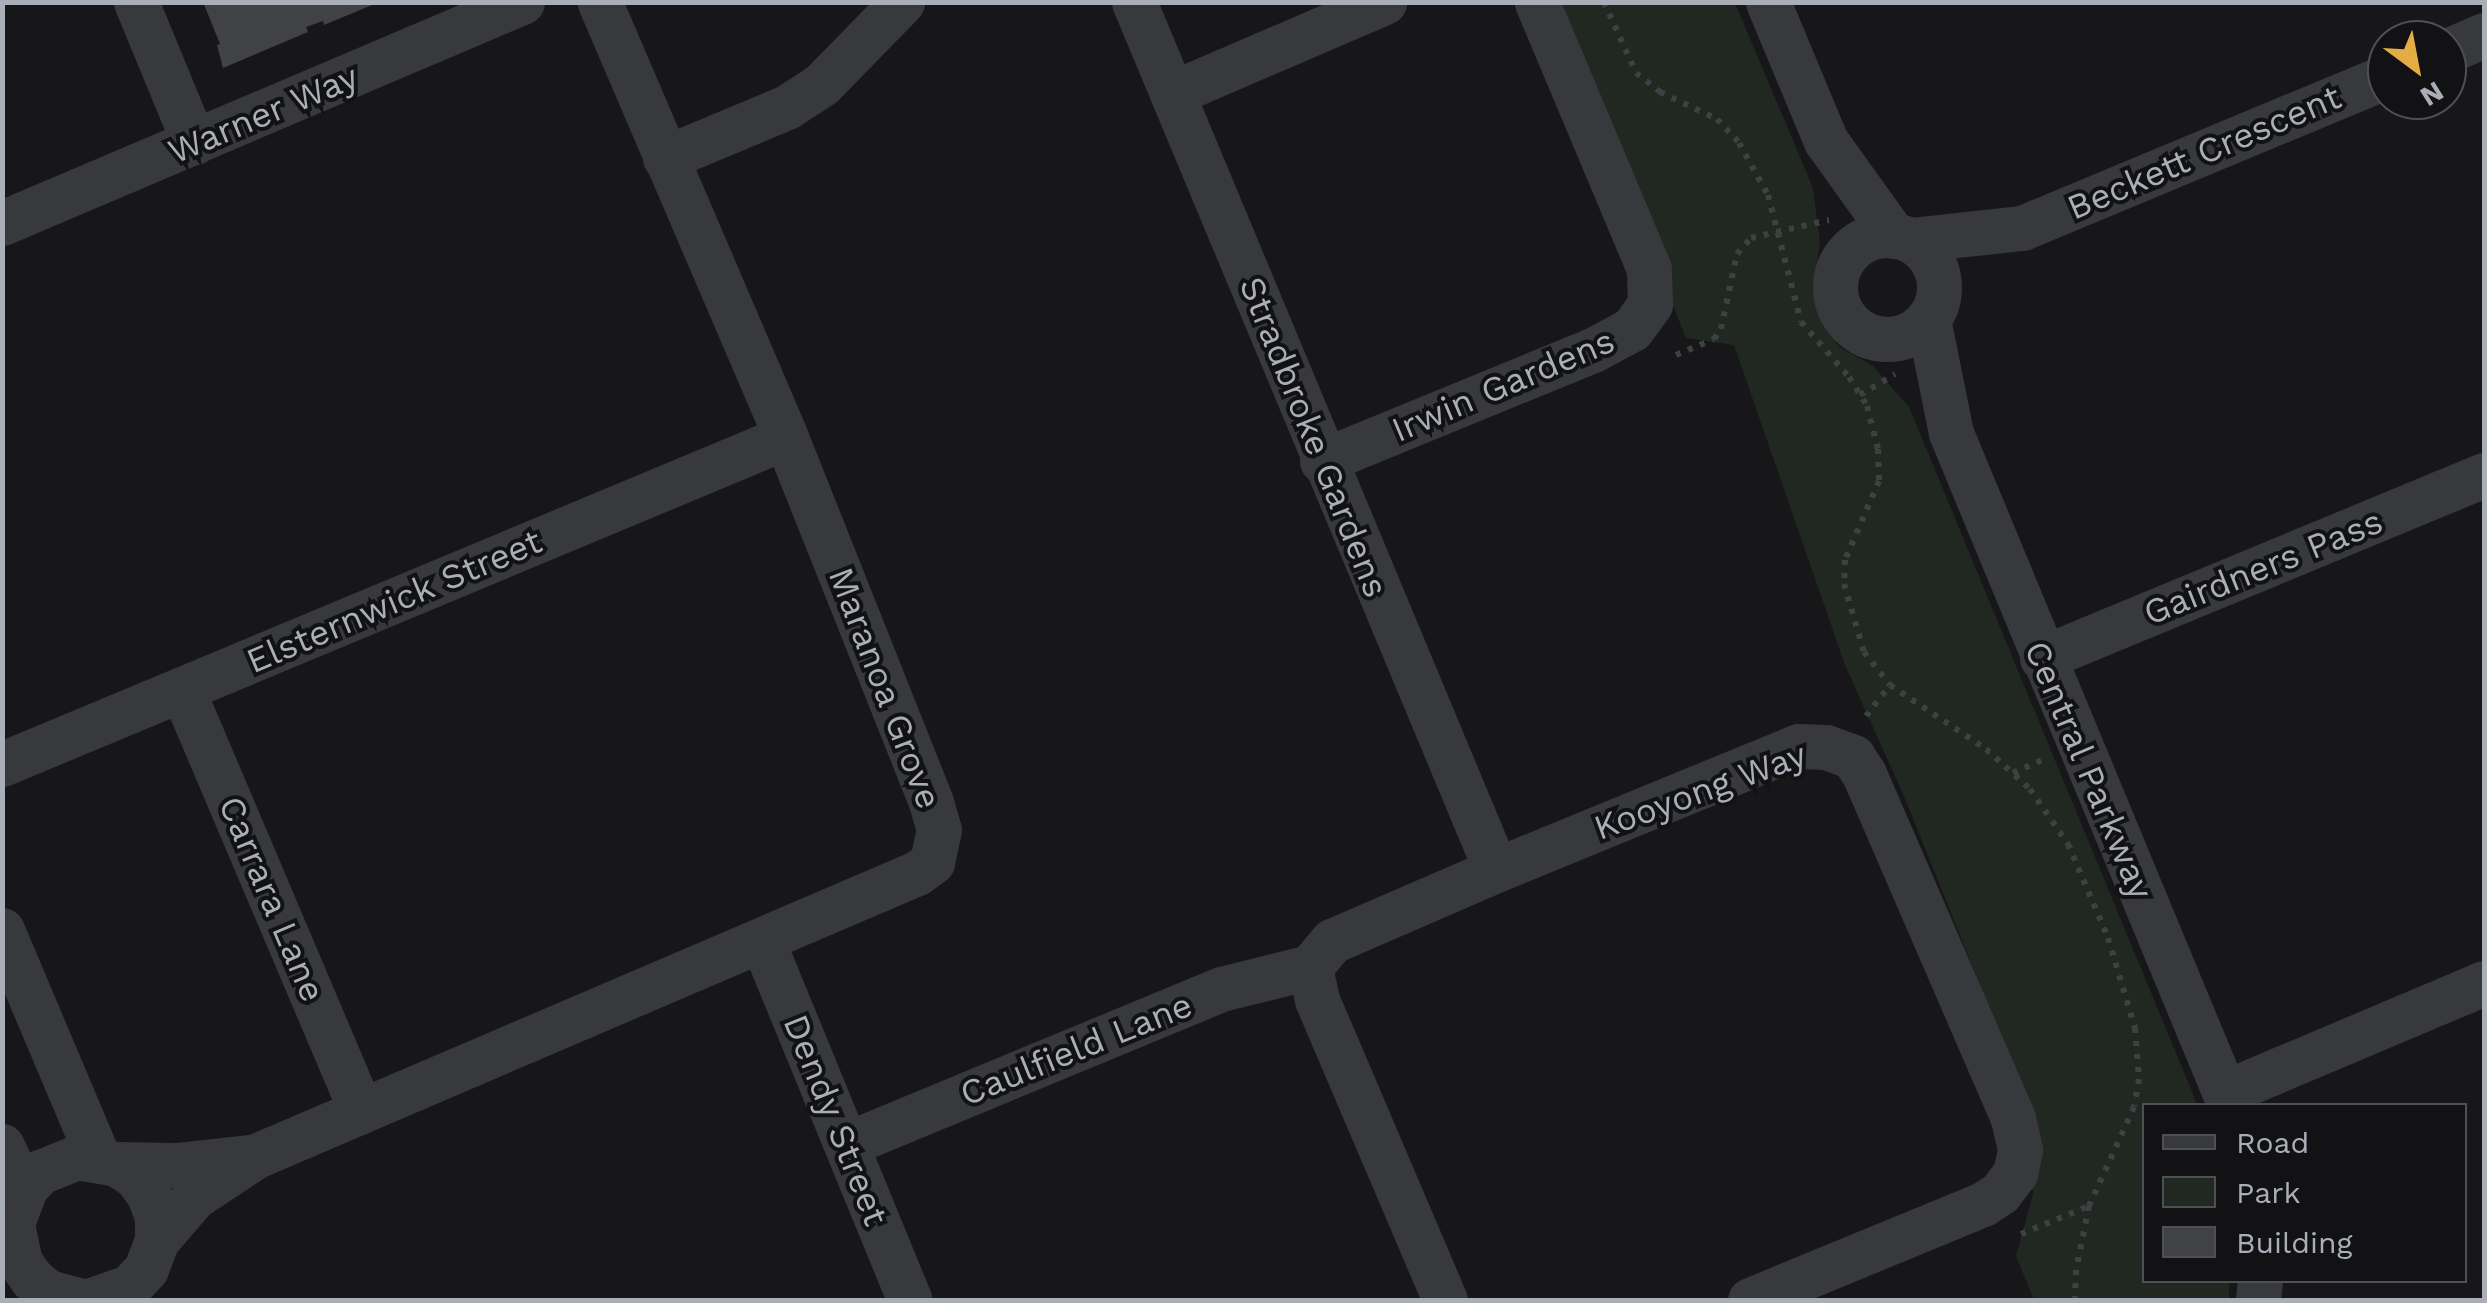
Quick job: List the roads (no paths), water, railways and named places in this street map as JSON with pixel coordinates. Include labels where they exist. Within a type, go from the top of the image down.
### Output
[{"type":"street","points":[[136,2],[194,143]]},
{"type":"street","name":"Warner Way","points":[[2,224],[522,2]]},
{"type":"street","name":"Maranoa Grove","points":[[154,1270],[194,1197],[256,1156],[917,873],[932,862],[938,830],[932,802],[786,437],[600,2]]},
{"type":"street","points":[[665,158],[788,107],[822,84],[902,2]]},
{"type":"street","name":"Stradbroke Gardens","points":[[1134,2],[1322,462],[1496,870]]},
{"type":"street","points":[[1173,93],[1384,2]]},
{"type":"street","name":"Irwin Gardens","points":[[1322,462],[1593,350],[1632,329],[1650,304],[1649,269],[1537,2]]},
{"type":"street","points":[[1768,2],[1826,142],[1840,239],[1835,292],[1839,308],[1848,322],[1890,353],[1933,307],[1933,263],[1902,238],[1826,142]]},
{"type":"street","name":"Beckett Crescent","points":[[1902,238],[2022,228],[2367,84]]},
{"type":"street","name":"Beckett Crescent","points":[[1933,307],[2022,228]]},
{"type":"street","points":[[1840,239],[1902,238]]},
{"type":"street","name":"Central Parkway","points":[[1933,307],[1951,433],[2228,1099]]},
{"type":"street","name":"Central Parkway","points":[[1890,353],[1951,433]]},
{"type":"street","name":"Elsternwick Street","points":[[2,764],[786,437]]},
{"type":"street","name":"Gairdners Pass","points":[[2042,658],[2484,475]]},
{"type":"street","name":"Carrara Lane","points":[[182,689],[361,1110]]},
{"type":"street","name":"Kooyong Way","points":[[1310,967],[1332,941],[1799,746],[1826,747],[1853,757],[1864,774],[2013,1119],[2020,1150],[2015,1173],[2000,1193],[1983,1204],[1750,1300]]},
{"type":"street","points":[[2,930],[108,1160]]},
{"type":"street","name":"Dendy Street","points":[[762,940],[910,1300]]},
{"type":"street","points":[[1310,967],[1317,1000],[1445,1300]]},
{"type":"street","name":"Caulfield Lane","points":[[847,1144],[1221,989],[1310,967]]},
{"type":"street","points":[[2228,1099],[2484,983]]},
{"type":"street","points":[[2,1146],[11,1165],[10,1219],[20,1262],[68,1298]]},
{"type":"street","name":"Maranoa Grove","points":[[108,1160],[176,1165],[256,1156]]},
{"type":"street","points":[[2,1292],[68,1298],[130,1287],[154,1270],[157,1218],[150,1195],[136,1176],[108,1160],[78,1157],[48,1167],[26,1187],[10,1219]]}]
